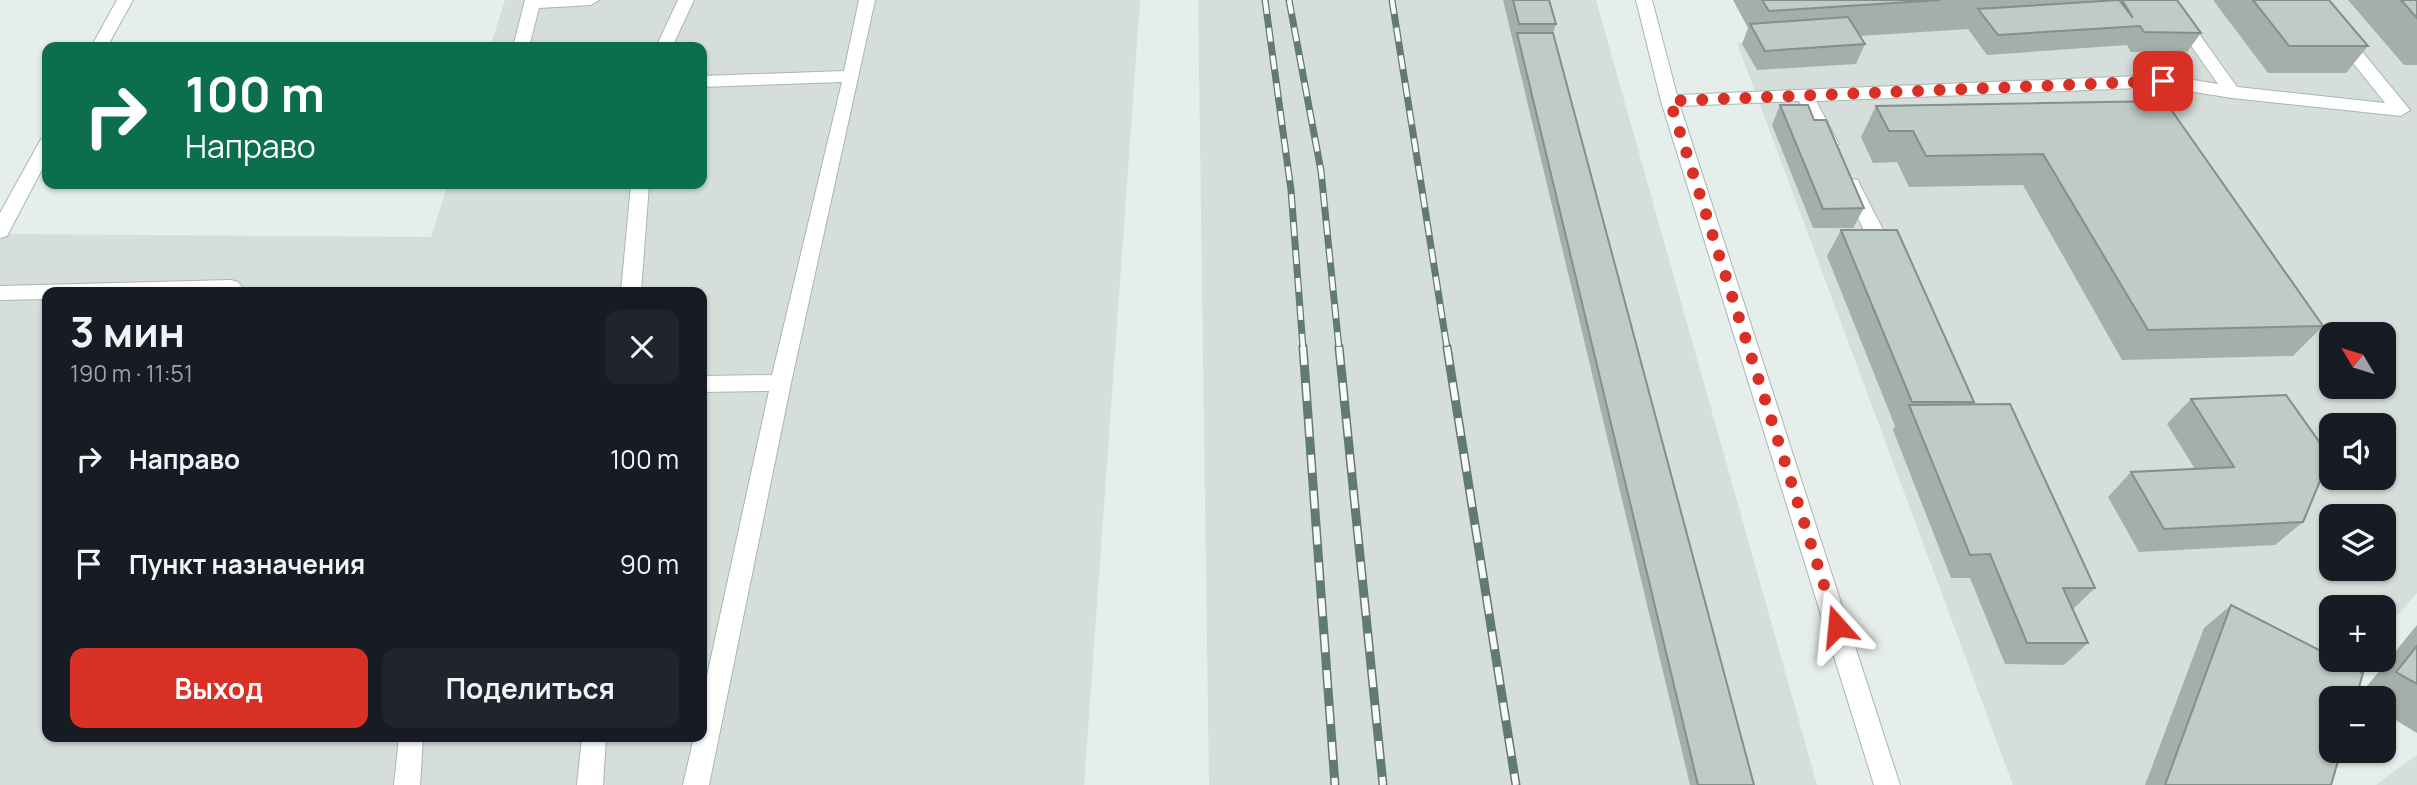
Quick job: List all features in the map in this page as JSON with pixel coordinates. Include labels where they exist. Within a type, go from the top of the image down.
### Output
[{"type":"street","points":[[102,42],[125,0]]},
{"type":"street","points":[[522,42],[532,2],[591,0]]},
{"type":"street","points":[[666,42],[686,0]]},
{"type":"street","points":[[707,733],[781,383],[867,0]]},
{"type":"street","points":[[1644,0],[1670,101],[1887,785]]},
{"type":"street","points":[[2167,0],[2232,92]]},
{"type":"street","points":[[1670,101],[2163,81],[2232,92],[2401,110],[2311,0]]},
{"type":"street","points":[[707,81],[852,76]]},
{"type":"street","points":[[1805,96],[1891,266]]},
{"type":"street","points":[[0,231],[42,152]]},
{"type":"street","points":[[631,287],[640,189]]},
{"type":"street","points":[[0,293],[42,292]]},
{"type":"street","points":[[707,384],[781,383]]},
{"type":"street","points":[[407,785],[411,742]]},
{"type":"street","points":[[590,785],[594,742]]},
{"type":"street","points":[[696,785],[705,742]]},
{"type":"shaded area","points":[[505,0],[1140,0],[1084,785],[0,785],[0,234],[431,237],[446,189],[707,189],[707,42],[492,42]]},
{"type":"shaded area","points":[[1198,0],[1596,0],[1817,785],[1209,785]]},
{"type":"shaded area","points":[[2083,0],[2417,0],[2417,593],[2396,617],[2396,595],[2319,595],[2319,672],[2349,672],[2340,686],[2319,686],[2319,756],[2313,785],[2013,785],[1737,43],[2095,20]]},
{"type":"shaded area","points":[[2417,755],[2417,785],[2376,785]]},
{"type":"building","points":[[1513,0],[1549,0],[1556,24],[1519,24]]},
{"type":"building","points":[[1762,0],[1940,0],[1769,11]]},
{"type":"building","points":[[2119,0],[2133,18],[2122,0],[2177,0],[2201,33],[2144,32],[2140,26],[1998,35],[1978,9]]},
{"type":"building","points":[[2253,0],[2329,0],[2368,46],[2289,46]]},
{"type":"building","points":[[2401,0],[2417,0],[2417,18]]},
{"type":"building","points":[[1848,17],[1865,44],[1765,51],[1750,24]]},
{"type":"building","points":[[1517,33],[1553,33],[1754,785],[1698,785]]},
{"type":"building","points":[[2165,101],[2320,322],[2319,326],[2148,330],[2043,154],[1926,156],[1913,131],[1889,131],[1876,106]]},
{"type":"building","points":[[1780,105],[1808,105],[1814,120],[1826,120],[1864,208],[1823,209]]},
{"type":"building","points":[[1841,230],[1897,230],[1974,402],[1912,402]]},
{"type":"building","points":[[2286,395],[2319,442],[2319,483],[2303,522],[2164,529],[2131,472],[2234,467],[2191,399]]},
{"type":"building","points":[[2010,404],[2095,588],[2063,588],[2088,643],[2027,643],[1990,554],[1970,555],[1909,405]]},
{"type":"building","points":[[2231,605],[2319,650],[2319,672],[2363,673],[2359,686],[2319,686],[2319,763],[2337,763],[2331,785],[2165,785]]},
{"type":"building","points":[[2417,646],[2417,684],[2396,672]]},
{"type":"railway","points":[[1265,0],[1291,190],[1303,348]]},
{"type":"railway","points":[[1289,0],[1321,171],[1339,348]]},
{"type":"railway","points":[[1392,0],[1447,348]]},
{"type":"railway","points":[[1303,347],[1335,785]]},
{"type":"railway","points":[[1339,347],[1383,785]]},
{"type":"railway","points":[[1447,347],[1516,785]]},
{"type":"route","points":[[1837,626],[1670,101],[2163,81]]}]
